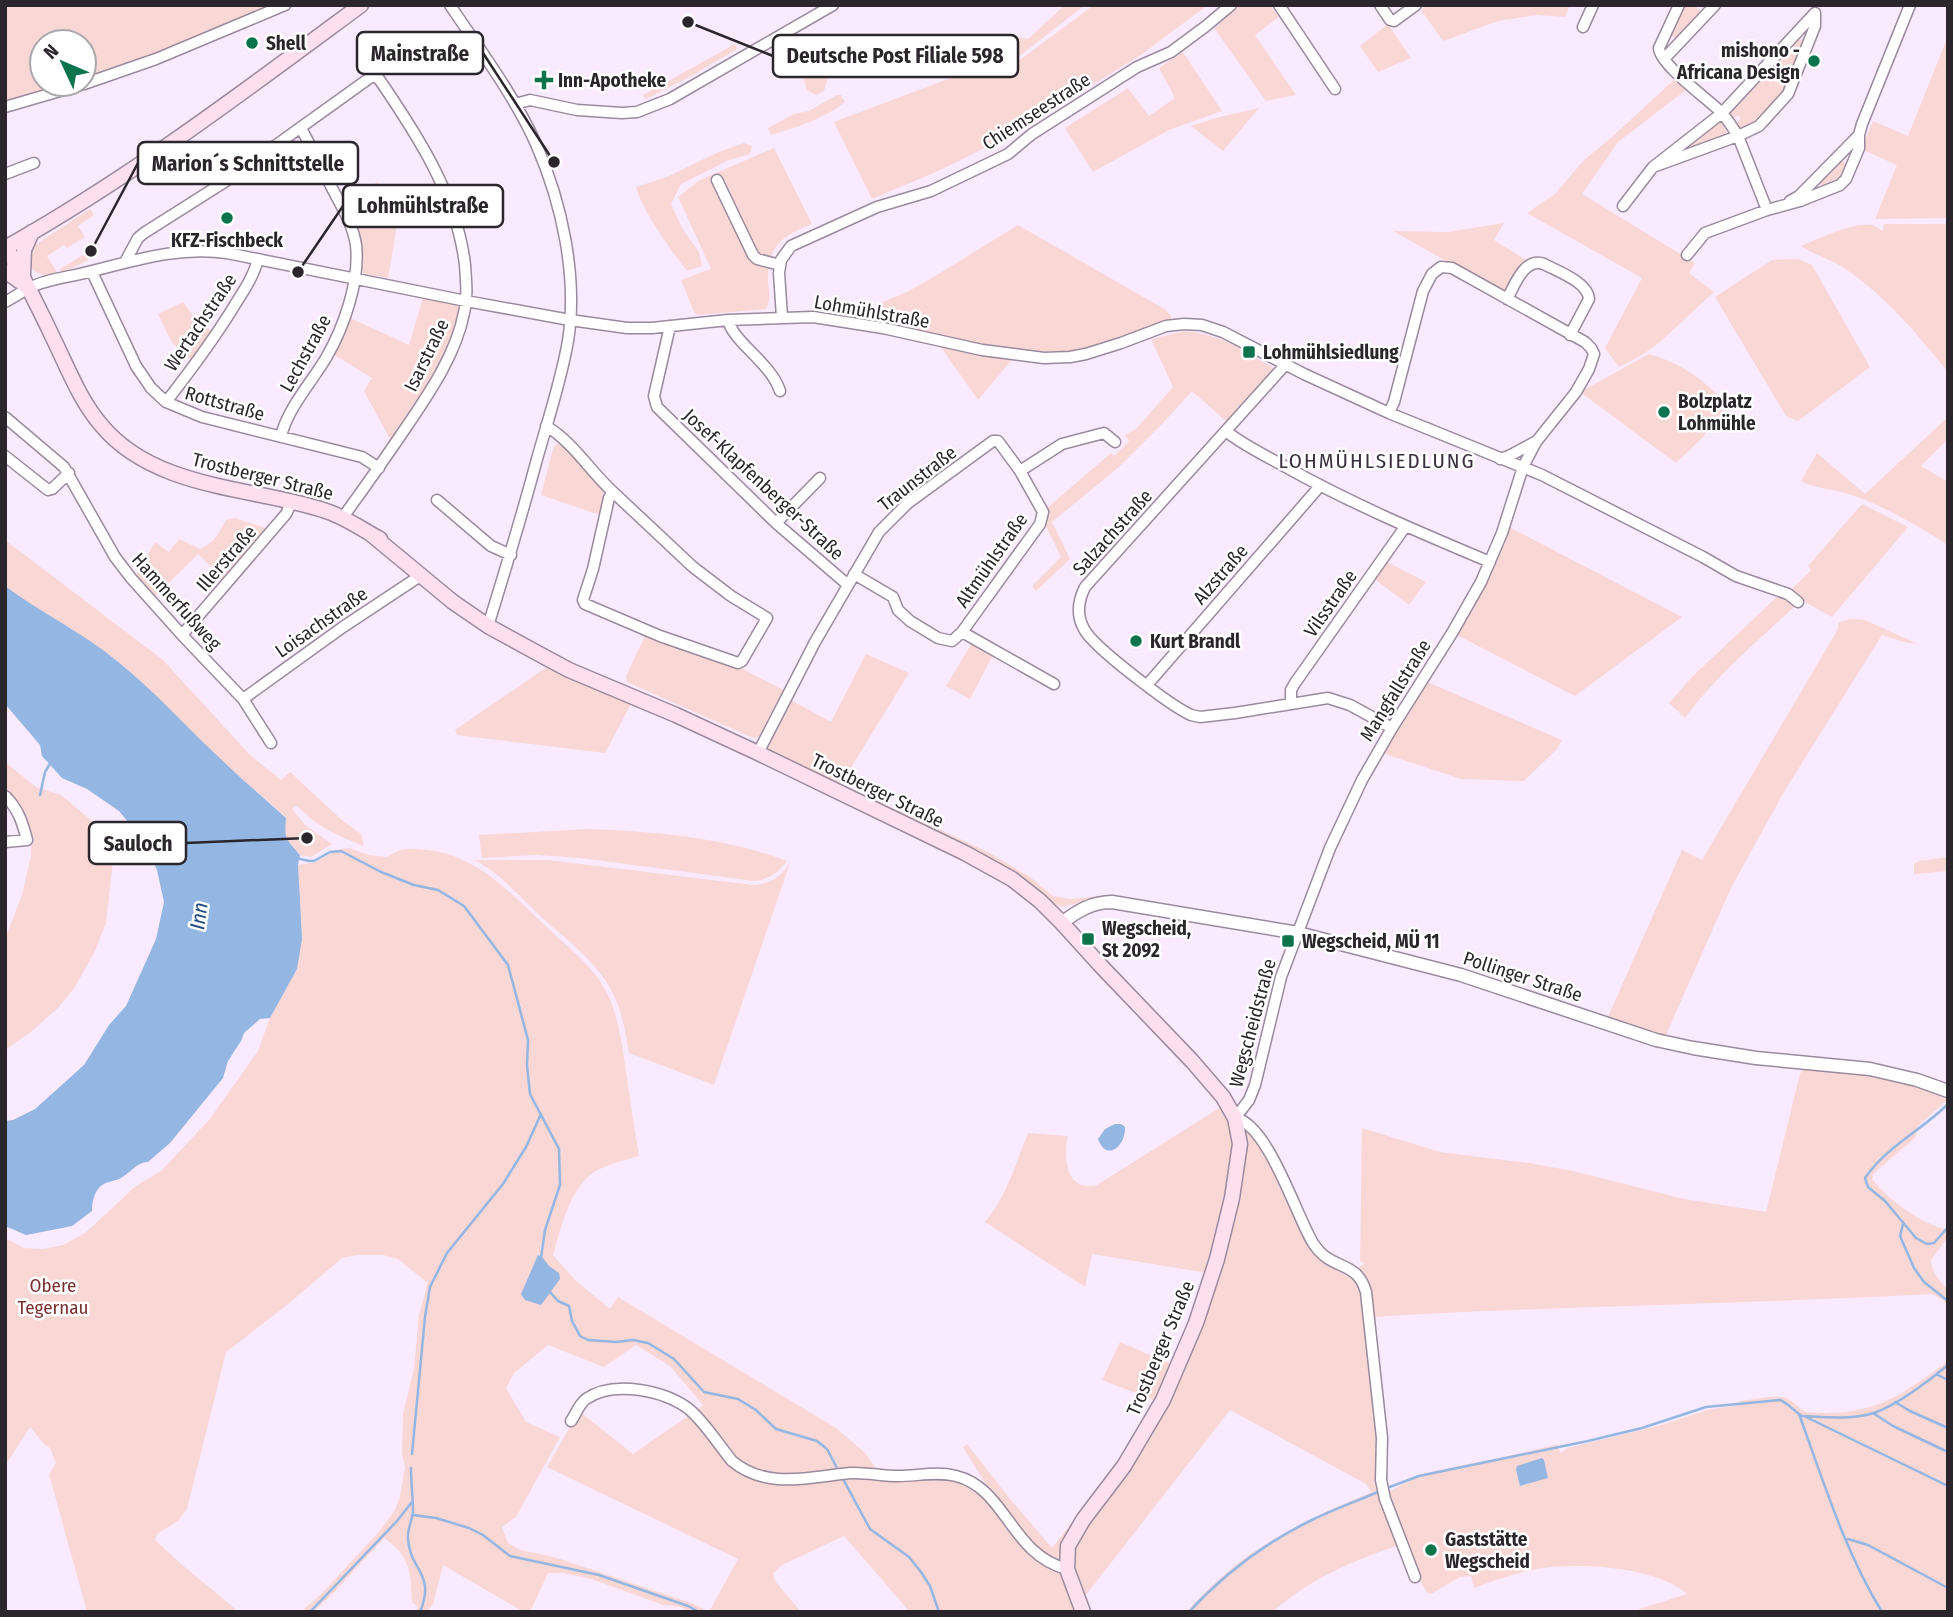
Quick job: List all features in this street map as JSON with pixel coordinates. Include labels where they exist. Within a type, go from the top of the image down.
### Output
[{"type":"main road","points":[[6,247],[163,149],[361,5]]},
{"type":"main road","points":[[26,282],[22,262],[32,232]]},
{"type":"main road","name":"Trostberger Straße","points":[[6,247],[83,398],[99,423],[113,438],[155,465],[197,481],[292,501],[343,517],[396,548],[436,588]]},
{"type":"main road","points":[[5,271],[26,282]]},
{"type":"main road","name":"Trostberger Straße","points":[[372,535],[420,576],[488,626],[569,670],[676,715],[988,864],[1022,887],[1062,923],[1218,1090],[1235,1118],[1240,1144],[1232,1198],[1217,1259],[1196,1323],[1163,1400],[1124,1466],[1076,1531],[1068,1546],[1067,1569]]},
{"type":"main road","points":[[1067,1569],[1083,1612]]},
{"type":"street","points":[[98,79],[156,59],[285,5]]},
{"type":"street","points":[[450,5],[515,104],[536,144],[550,180],[567,254],[570,320],[564,361],[511,555],[488,626]]},
{"type":"street","points":[[515,104],[530,100],[577,110],[637,112],[670,100],[833,5]]},
{"type":"street","name":"Chiemseestraße","points":[[780,265],[795,243],[877,207],[931,191],[1008,154],[1032,134],[1137,67],[1171,52],[1231,5]]},
{"type":"street","points":[[1279,5],[1335,89]]},
{"type":"street","points":[[1380,5],[1390,20],[1394,21],[1416,5]]},
{"type":"street","points":[[1583,27],[1593,5]]},
{"type":"street","points":[[1679,5],[1659,51],[1664,59],[1722,113],[1738,136],[1767,210]]},
{"type":"street","points":[[1782,205],[1799,196],[1858,135],[1910,5]]},
{"type":"street","points":[[1664,59],[1681,43],[1708,7]]},
{"type":"street","points":[[1623,206],[1653,167],[1722,113],[1817,9]]},
{"type":"street","points":[[1653,167],[1759,126],[1785,98],[1815,26],[1817,9]]},
{"type":"street","points":[[1667,34],[1672,43],[1681,43]]},
{"type":"street","points":[[1795,34],[1806,38],[1807,46]]},
{"type":"street","name":"Isarstraße","points":[[301,128],[376,76],[410,125],[449,198],[461,237],[466,281],[466,300],[460,331],[441,371],[379,468],[343,517]]},
{"type":"street","points":[[5,107],[36,98]]},
{"type":"street","points":[[125,262],[138,238],[301,128]]},
{"type":"street","name":"Lechstraße","points":[[281,436],[289,416],[332,346],[348,309],[356,254],[353,232],[345,212],[301,128]]},
{"type":"street","points":[[1696,134],[1698,143],[1704,149]]},
{"type":"street","points":[[1687,255],[1705,233],[1840,185],[1846,179],[1859,148],[1858,135]]},
{"type":"street","points":[[1838,156],[1847,159],[1851,167]]},
{"type":"street","points":[[5,174],[34,163]]},
{"type":"street","points":[[1817,178],[1816,186],[1825,192]]},
{"type":"street","points":[[717,180],[753,255],[757,259],[780,265],[782,317]]},
{"type":"street","name":"Lohmühlstraße","points":[[26,282],[41,283],[125,262],[193,250],[211,251],[570,320],[627,328],[813,317],[982,350],[1044,358],[1086,354],[1166,326],[1189,323],[1216,329],[1286,364]]},
{"type":"street","name":"Wertachstraße","points":[[166,402],[226,321],[255,271],[258,259]]},
{"type":"street","points":[[1507,299],[1526,267],[1537,261],[1582,285],[1589,293],[1589,299],[1570,335]]},
{"type":"street","points":[[1389,413],[1423,291],[1435,271],[1452,268],[1570,335],[1591,348],[1594,354],[1577,392],[1536,442],[1523,467]]},
{"type":"street","name":"Rottstraße","points":[[92,272],[136,366],[151,388],[166,402],[202,417],[362,457],[379,468]]},
{"type":"street","points":[[5,302],[26,282]]},
{"type":"street","points":[[728,320],[732,330],[774,376],[780,391]]},
{"type":"street","name":"Josef-Klapfenberger-Straße","points":[[670,326],[654,396],[655,405],[739,489],[848,584]]},
{"type":"street","points":[[1286,364],[1389,413],[1523,467],[1736,576],[1788,594],[1798,602]]},
{"type":"street","name":"Salzachstraße","points":[[1286,364],[1085,587],[1078,606],[1079,616],[1085,632],[1104,650],[1147,685],[1185,712],[1196,716],[1235,713],[1291,702],[1332,698],[1392,728]]},
{"type":"street","name":"Hammerfußweg","points":[[5,417],[69,473],[115,557],[182,635],[243,699],[271,743]]},
{"type":"street","points":[[546,426],[558,434],[613,492],[693,567],[731,596],[767,618],[742,661],[738,663],[660,636],[584,604],[608,498],[613,492]]},
{"type":"street","points":[[1227,432],[1320,486],[1405,527],[1490,562]]},
{"type":"street","points":[[1020,471],[1070,441],[1104,433],[1115,442]]},
{"type":"street","name":"Traunstraße","points":[[758,753],[854,573],[879,533],[896,514],[993,441],[1000,442],[1020,471]]},
{"type":"street","points":[[1500,459],[1536,442]]},
{"type":"street","points":[[5,456],[48,490],[69,473]]},
{"type":"street","name":"Mangfallstraße","points":[[1298,933],[1347,809],[1392,728],[1452,633],[1490,562],[1523,467]]},
{"type":"street","name":"Altmühlstraße","points":[[854,573],[889,593],[902,615],[938,638],[952,641],[962,632],[1040,524],[1043,512],[1020,471]]},
{"type":"street","points":[[776,523],[820,478]]},
{"type":"street","name":"Alzstraße","points":[[1147,685],[1320,486]]},
{"type":"street","points":[[437,500],[491,546],[511,555]]},
{"type":"street","name":"Illerstraße","points":[[182,635],[236,575],[286,514],[292,501]]},
{"type":"street","name":"Vilsstraße","points":[[1291,702],[1295,682],[1405,527]]},
{"type":"street","name":"Loisachstraße","points":[[243,699],[420,576]]},
{"type":"street","name":"Altmühlstraße","points":[[962,632],[1054,684]]},
{"type":"street","points":[[5,796],[16,809],[27,840],[5,842]]},
{"type":"street","name":"Pollinger Straße","points":[[1062,923],[1086,907],[1112,902],[1298,933],[1461,975],[1644,1036],[1693,1048],[1756,1058],[1870,1069],[1948,1091]]},
{"type":"street","name":"Wegscheidstraße","points":[[1235,1118],[1250,1100],[1278,987],[1298,933]]},
{"type":"street","name":"Trostberger Straße","points":[[1235,1118],[1247,1123],[1265,1145],[1316,1247],[1331,1262],[1356,1273],[1364,1284],[1382,1438],[1381,1480],[1385,1499],[1415,1577]]},
{"type":"street","points":[[571,1421],[585,1400],[600,1393],[626,1389],[658,1394],[688,1409],[732,1461],[758,1476],[781,1480],[851,1473],[900,1476],[947,1474],[974,1482],[984,1489],[1018,1535],[1040,1556],[1055,1566],[1067,1569]]},
{"type":"green space","points":[[276,5],[98,75],[98,28],[28,28],[28,97],[5,103],[5,7]]},
{"type":"green space","points":[[1065,5],[1085,5],[1003,69],[994,72],[978,54],[966,49],[923,70],[897,70],[901,58],[921,57],[965,35],[979,39],[996,61],[1011,49],[1012,39],[1028,39]]},
{"type":"green space","points":[[1094,5],[1208,5],[1142,54],[1018,132],[936,172],[872,199],[834,122],[967,72],[998,76]]},
{"type":"green space","points":[[1241,5],[1270,5],[1279,17],[1255,35],[1296,95],[1266,101],[1214,28]]},
{"type":"green space","points":[[1427,5],[1570,5],[1565,17],[1537,15],[1498,21],[1443,41],[1421,10]]},
{"type":"green space","points":[[1684,5],[1695,5],[1701,12],[1676,39],[1671,35]]},
{"type":"green space","points":[[1388,24],[1411,58],[1378,72],[1360,46]]},
{"type":"green space","points":[[1948,36],[1948,218],[1875,219],[1897,165],[1861,149],[1873,121],[1908,136]]},
{"type":"green space","points":[[1797,38],[1804,42],[1785,94],[1757,123],[1741,129],[1736,125],[1741,118],[1738,115],[1732,120],[1727,111]]},
{"type":"green space","points":[[735,44],[737,49],[693,75],[646,99],[643,95]]},
{"type":"green space","points":[[1183,52],[1222,111],[1169,130],[1093,172],[1065,128],[1128,88],[1149,116],[1175,98],[1159,68]]},
{"type":"green space","points":[[821,64],[829,75],[824,91],[816,95],[807,90],[801,71],[813,74]]},
{"type":"green space","points":[[1675,79],[1686,90],[1618,142],[1582,194],[1695,263],[1689,273],[1714,292],[1660,342],[1619,367],[1605,348],[1642,278],[1527,213],[1555,194],[1584,160]]},
{"type":"green space","points":[[841,95],[845,102],[828,113],[771,135],[768,128],[794,114],[809,111]]},
{"type":"green space","points":[[1259,108],[1223,151],[1191,126],[1216,118]]},
{"type":"green space","points":[[1720,120],[1728,135],[1666,159]]},
{"type":"green space","points":[[744,143],[752,146],[750,154],[729,160],[681,184],[671,204],[682,228],[699,252],[702,266],[687,271],[651,219],[636,187],[667,177]]},
{"type":"green space","points":[[774,148],[812,224],[792,233],[778,244],[774,251],[768,269],[769,299],[766,309],[697,315],[681,280],[711,269],[678,197],[700,180]]},
{"type":"green space","points":[[1843,161],[1847,166],[1842,179],[1821,187],[1820,182],[1838,162]]},
{"type":"green space","points":[[378,182],[398,220],[388,278],[361,273],[342,199]]},
{"type":"green space","points":[[90,209],[94,215],[78,226],[85,237],[67,248],[64,245],[47,256],[58,274],[44,275],[34,271],[30,262],[32,247]]},
{"type":"green space","points":[[1504,223],[1494,240],[1526,260],[1509,289],[1501,292],[1393,231],[1449,232]]},
{"type":"green space","points":[[1865,224],[1883,231],[1884,224],[1948,224],[1948,372],[1912,329],[1859,279],[1839,265],[1801,246],[1836,231]]},
{"type":"green space","points":[[1018,225],[1166,310],[1171,321],[1082,351],[1051,355],[1012,352],[855,318],[856,313],[907,292]]},
{"type":"green space","points":[[86,253],[89,260],[62,273],[60,269]]},
{"type":"green space","points":[[1798,259],[1812,265],[1870,367],[1798,421],[1786,416],[1715,297],[1772,260]]},
{"type":"green space","points":[[423,298],[458,304],[461,308],[442,361],[391,441],[364,391],[372,378],[333,354],[350,318],[409,345]]},
{"type":"green space","points":[[183,302],[195,318],[213,332],[192,361],[172,343],[158,314]]},
{"type":"green space","points":[[1186,331],[1232,344],[1274,370],[1229,424],[1192,391],[1119,467],[1052,522],[1070,559],[1036,591],[1032,586],[1061,557],[1045,524],[1047,508],[1111,453],[1114,456],[1129,441],[1125,435],[1136,429],[1173,387],[1151,339]]},
{"type":"green space","points":[[938,343],[1011,358],[978,400]]},
{"type":"green space","name":"Bolzplatz Lohmühle","points":[[1649,354],[1672,362],[1692,374],[1727,405],[1703,437],[1676,463],[1580,392]]},
{"type":"green space","points":[[1948,417],[1948,439],[1921,466],[1948,482],[1948,545],[1873,503],[1801,481],[1817,453],[1865,494]]},
{"type":"green space","points":[[557,443],[564,447],[602,489],[604,495],[600,515],[541,495]]},
{"type":"green space","points":[[1862,504],[1908,527],[1832,617],[1798,598],[1792,589],[1811,570],[1808,566]]},
{"type":"green space","points":[[235,518],[268,529],[225,580],[198,554],[154,598],[135,577],[155,542],[169,552],[179,539],[200,549],[213,540],[226,520]]},
{"type":"green space","points":[[1509,527],[1682,617],[1575,696],[1455,634]]},
{"type":"green space","points":[[5,540],[163,660],[250,755],[281,780],[290,772],[361,834],[364,846],[327,830],[296,805],[292,809],[305,825],[332,844],[311,857],[300,855],[287,840],[284,832],[286,817],[225,764],[116,660],[5,586]]},
{"type":"green space","points":[[1385,561],[1426,582],[1409,605],[1373,578]]},
{"type":"green space","points":[[1781,593],[1796,605],[1724,673],[1685,718],[1669,703],[1693,676]]},
{"type":"green space","points":[[1850,619],[1865,620],[1918,644],[1882,635],[1785,790],[1731,888],[1665,1037],[1607,1019],[1682,850],[1702,860],[1838,629],[1838,623]]},
{"type":"green space","points":[[645,636],[743,669],[785,691],[762,734],[756,738],[751,737],[627,682],[626,676]]},
{"type":"green space","points":[[972,643],[993,655],[970,699],[946,686]]},
{"type":"green space","points":[[866,654],[909,673],[841,784],[988,852],[1030,877],[1053,896],[1070,899],[1102,896],[1115,898],[1094,899],[1062,907],[1022,878],[981,854],[767,752],[766,748],[789,699],[831,722]]},
{"type":"green space","points":[[547,667],[632,702],[605,753],[457,735],[455,730]]},
{"type":"green space","points":[[1425,681],[1562,740],[1557,749],[1524,781],[1461,779],[1382,753]]},
{"type":"green space","points":[[5,762],[36,787],[61,795],[92,821],[103,837],[113,861],[106,923],[95,951],[75,987],[58,1008],[5,1050],[5,939],[22,895],[31,856],[31,839],[13,798],[5,791]]},
{"type":"green space","points":[[589,829],[664,834],[714,841],[787,861],[773,875],[754,881],[581,858],[537,855],[482,858],[479,835]]},
{"type":"green space","name":"Obere Tegernau","points":[[349,848],[369,855],[387,857],[397,851],[415,849],[463,860],[494,880],[523,904],[589,967],[602,984],[620,1031],[639,1156],[596,1171],[579,1187],[573,1197],[553,1255],[575,1280],[610,1309],[618,1297],[836,1428],[864,1452],[879,1472],[953,1477],[993,1496],[963,1447],[967,1444],[1052,1548],[1082,1512],[1061,1558],[1057,1561],[1076,1612],[910,1612],[844,1536],[782,1565],[773,1574],[775,1581],[801,1612],[709,1612],[689,1612],[681,1607],[663,1605],[591,1579],[548,1573],[530,1612],[524,1612],[443,1565],[433,1604],[426,1612],[416,1612],[418,1607],[412,1602],[411,1582],[404,1558],[393,1544],[384,1538],[313,1612],[301,1612],[378,1533],[395,1510],[405,1467],[402,1453],[403,1414],[414,1369],[419,1314],[428,1283],[398,1259],[383,1255],[357,1255],[342,1258],[226,1352],[187,1509],[178,1521],[157,1534],[155,1540],[239,1612],[87,1612],[49,1474],[56,1463],[50,1448],[30,1427],[5,1466],[5,1238],[24,1248],[43,1249],[63,1245],[85,1233],[136,1186],[161,1171],[209,1120],[258,1051],[270,1018],[297,969],[298,865],[316,862],[336,850]],"holes":[[[548,1345],[604,1367],[636,1345],[670,1366],[703,1405],[695,1412],[744,1467],[691,1414],[633,1454],[579,1411],[547,1467],[738,1559],[709,1612],[694,1604],[554,1557],[520,1550],[508,1543],[502,1527],[516,1517],[560,1437],[526,1422],[506,1388],[514,1373]]]},
{"type":"green space","points":[[1948,857],[1948,871],[1914,874],[1914,864],[1919,861]]},
{"type":"green space","points":[[474,860],[548,860],[753,885],[774,879],[790,863],[714,1085],[629,1053],[617,1002],[594,966],[501,878]]},
{"type":"green space","points":[[1805,1066],[1895,1077],[1948,1095],[1948,1099],[1918,1126],[1915,1138],[1874,1173],[1872,1179],[1906,1210],[1926,1222],[1948,1230],[1948,1237],[1931,1260],[1931,1264],[1948,1290],[1948,1307],[1943,1300],[1932,1294],[1372,1317],[1357,1269],[1365,1263],[1360,1261],[1362,1128],[1440,1152],[1573,1171],[1684,1199],[1766,1212],[1800,1074]]},
{"type":"green space","points":[[1224,1105],[1235,1136],[1231,1181],[1208,1273],[1092,1254],[1085,1287],[985,1222],[1005,1191],[1028,1133],[1068,1136],[1067,1163],[1073,1179],[1087,1186],[1097,1185]]},
{"type":"green space","points":[[1245,1128],[1257,1137],[1314,1249],[1360,1281],[1379,1444],[1399,1545],[1332,1572],[1272,1612],[1186,1612],[1228,1571],[1272,1540],[1319,1515],[1372,1492],[1366,1484],[1230,1410],[1082,1600],[1077,1588],[1072,1552],[1195,1337]]},
{"type":"green space","points":[[1120,1342],[1173,1365],[1156,1401],[1102,1380]]},
{"type":"green space","points":[[1948,1361],[1948,1612],[1630,1612],[1687,1594],[1656,1577],[1593,1566],[1536,1569],[1474,1588],[1471,1576],[1460,1577],[1431,1594],[1427,1593],[1419,1578],[1386,1493],[1424,1473],[1558,1444],[1560,1453],[1568,1448],[1665,1424],[1711,1409],[1741,1405],[1739,1401],[1781,1397],[1805,1412],[1848,1412],[1866,1408],[1898,1395]]},
{"type":"water","name":"Inn","points":[[5,586],[104,651],[145,685],[286,818],[287,838],[300,855],[298,865],[302,939],[297,969],[270,1018],[260,1019],[244,1033],[228,1061],[223,1078],[170,1143],[148,1162],[100,1187],[94,1197],[92,1211],[72,1226],[26,1235],[5,1226],[5,1121],[35,1109],[84,1065],[109,1025],[126,1006],[156,939],[164,902],[157,870],[144,841],[119,811],[87,789],[62,778],[42,756],[40,745],[5,704]]},
{"type":"water","points":[[1115,1124],[1125,1127],[1122,1140],[1115,1149],[1106,1150],[1098,1139],[1105,1129]]},
{"type":"water","points":[[538,1255],[559,1273],[560,1279],[541,1305],[525,1300],[521,1294]]},
{"type":"water","points":[[1542,1458],[1548,1478],[1520,1486],[1517,1466]]},
{"type":"waterway","points":[[40,795],[45,772],[51,762]]},
{"type":"waterway","points":[[296,858],[314,861],[330,852],[341,851],[381,872],[414,885],[438,890],[464,906],[508,965],[528,1040],[530,1094],[559,1149],[560,1185],[545,1230],[541,1258]]},
{"type":"waterway","points":[[1948,1104],[1883,1157],[1865,1178],[1868,1187],[1885,1201],[1916,1238],[1927,1244],[1934,1243],[1948,1227]]},
{"type":"waterway","points":[[412,1454],[430,1287],[447,1253],[503,1184],[526,1147],[541,1114]]},
{"type":"waterway","points":[[1903,1224],[1900,1236],[1914,1268],[1924,1282],[1948,1301]]},
{"type":"waterway","points":[[550,1292],[558,1301],[569,1306],[572,1321],[580,1336],[588,1340],[633,1340],[648,1343],[674,1359],[704,1392],[738,1399],[756,1410],[776,1429],[817,1441],[827,1449],[838,1470]]},
{"type":"waterway","points":[[1387,1488],[1419,1476],[1642,1428],[1706,1407],[1780,1400],[1802,1416],[1857,1417],[1874,1413],[1903,1399],[1948,1365]]},
{"type":"waterway","points":[[1938,1375],[1948,1380]]},
{"type":"waterway","points":[[1895,1402],[1948,1428]]},
{"type":"waterway","points":[[1873,1413],[1893,1426],[1948,1452]]},
{"type":"waterway","points":[[1799,1414],[1846,1540],[1882,1612]]},
{"type":"waterway","points":[[1806,1417],[1948,1486]]},
{"type":"waterway","points":[[411,1468],[413,1512],[408,1539],[413,1558],[424,1580],[424,1599],[420,1612]]},
{"type":"waterway","points":[[843,1479],[870,1529],[909,1557],[921,1572],[930,1586],[939,1612]]},
{"type":"waterway","points":[[1189,1612],[1232,1572],[1280,1537],[1314,1519],[1378,1492]]},
{"type":"waterway","points":[[310,1612],[412,1502]]},
{"type":"waterway","points":[[413,1515],[436,1518],[469,1528],[483,1535],[510,1556],[599,1575],[699,1612]]},
{"type":"waterway","points":[[1848,1539],[1868,1545],[1948,1588]]},
{"type":"place","name":"Deutsche Post Filiale 598","points":[[688,22]]},
{"type":"place","name":"Shell","points":[[252,43]]},
{"type":"place","name":"mishono - Africana Design","points":[[1814,61]]},
{"type":"place","name":"Inn-Apotheke","points":[[544,80]]},
{"type":"place","name":"Mainstraße","points":[[554,162]]},
{"type":"place","name":"KFZ-Fischbeck","points":[[227,218]]},
{"type":"place","name":"Marion´s Schnittstelle","points":[[91,251]]},
{"type":"place","name":"Lohmühlstraße","points":[[298,272]]},
{"type":"place","name":"Lohmühlsiedlung","points":[[1249,352]]},
{"type":"place","name":"Bolzplatz Lohmühle","points":[[1664,412]]},
{"type":"place","name":"Kurt Brandl","points":[[1136,641]]},
{"type":"place","name":"Sauloch","points":[[307,838]]},
{"type":"place","name":"Wegscheid, St 2092","points":[[1088,939]]},
{"type":"place","name":"Wegscheid, MÜ 11","points":[[1288,941]]},
{"type":"place","name":"Gaststätte Wegscheid","points":[[1431,1550]]},
{"type":"district","name":"LOHMÜHLSIEDLUNG","points":[[1377,461]]}]
